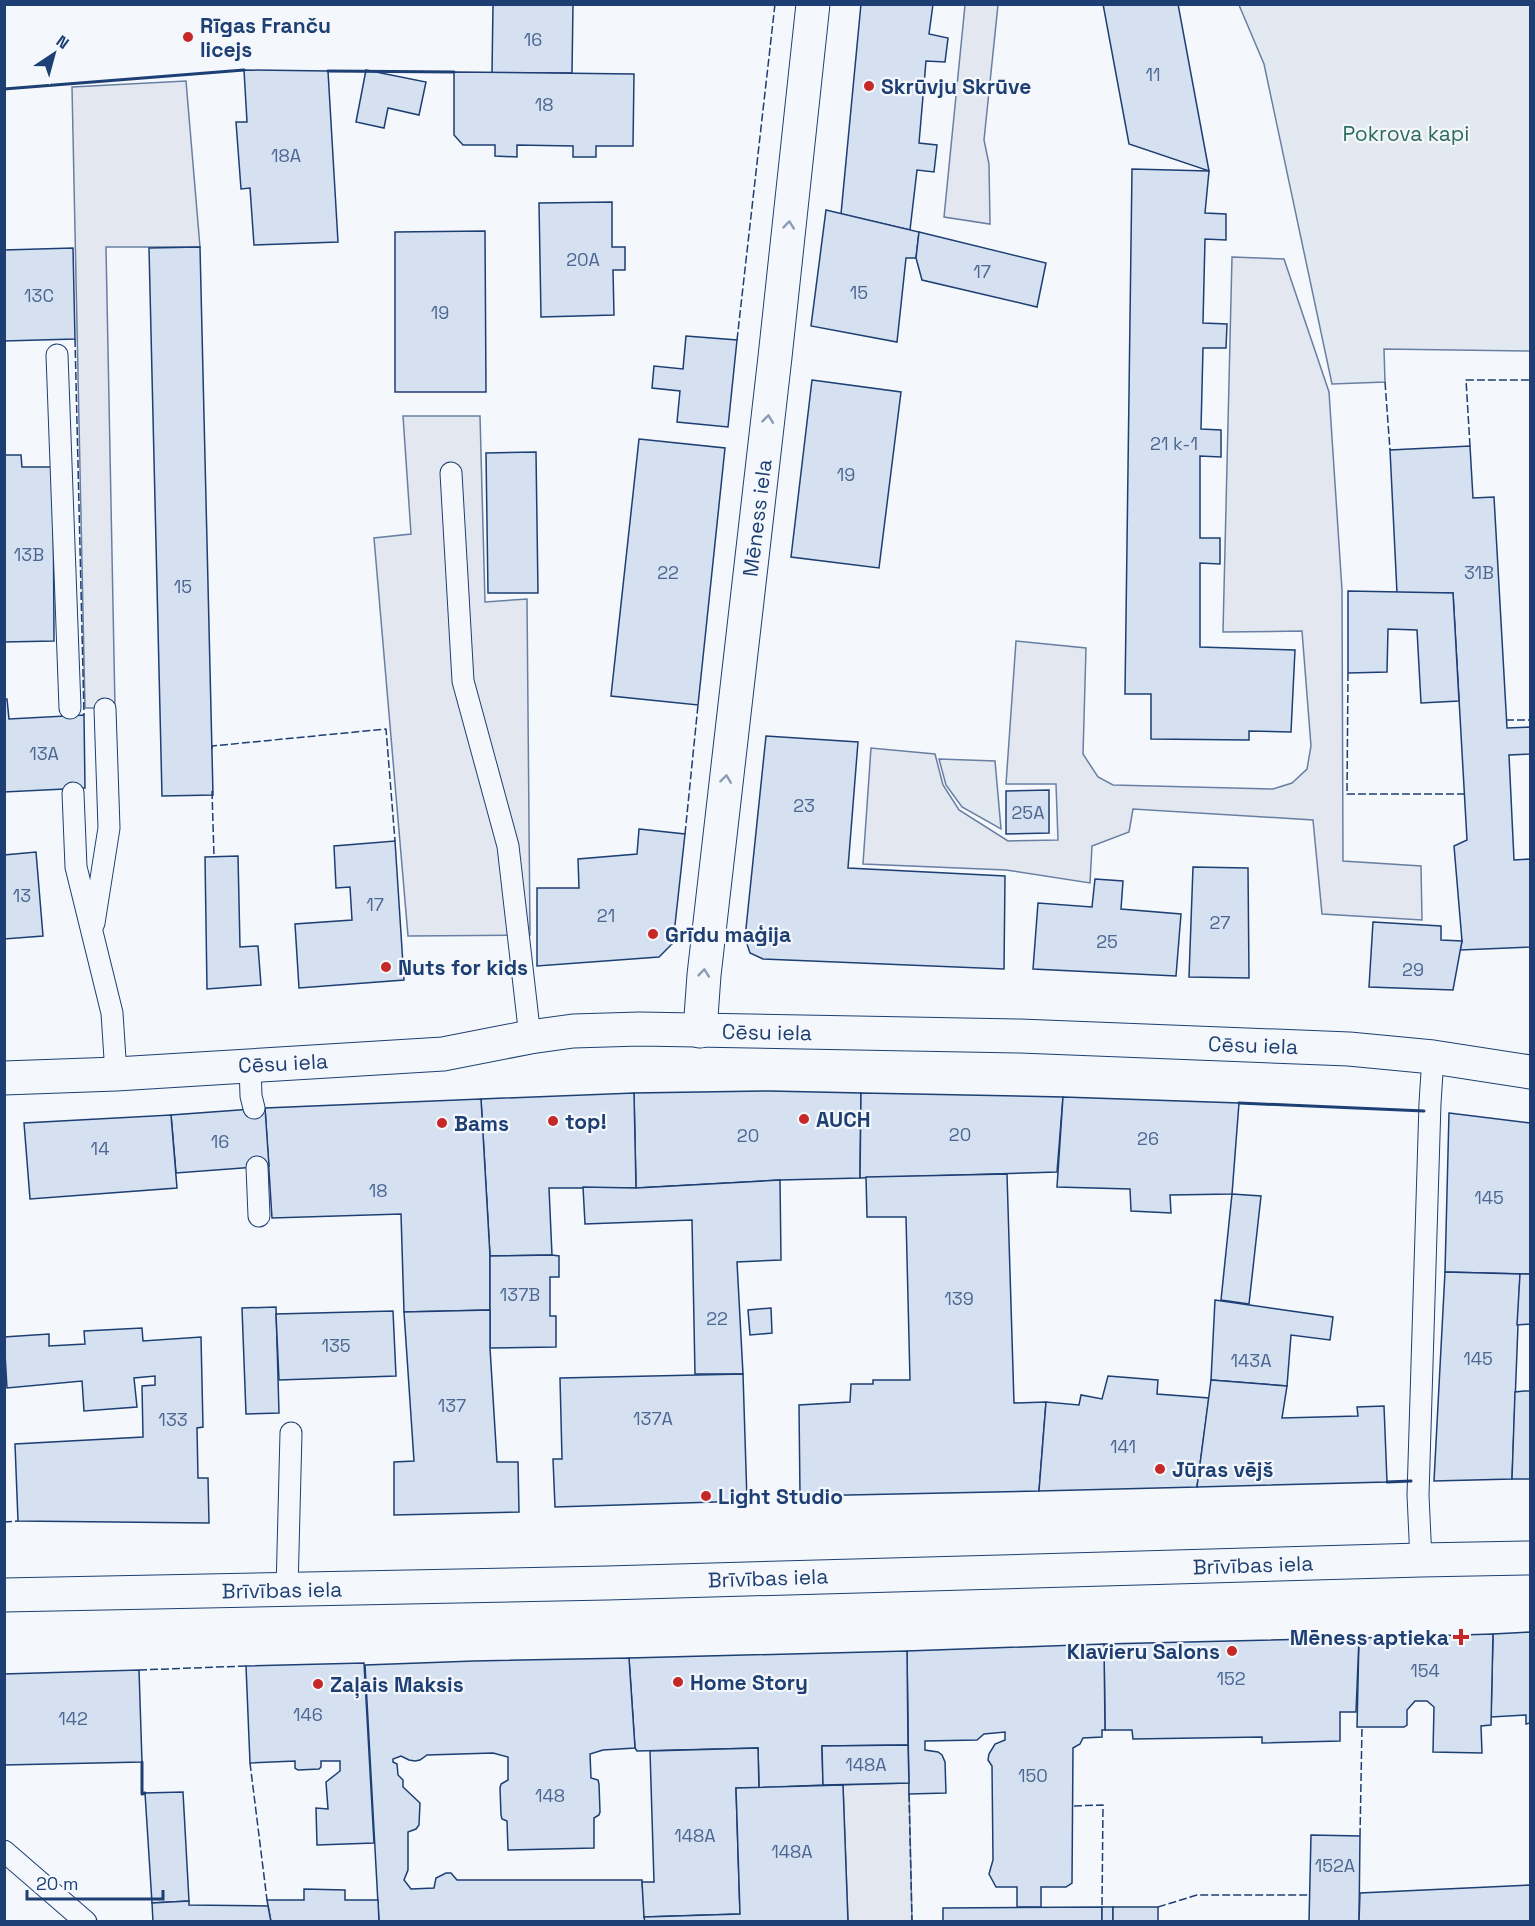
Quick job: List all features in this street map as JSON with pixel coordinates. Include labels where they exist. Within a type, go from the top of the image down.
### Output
[{"type":"main road","name":"Mēness iela","points":[[700,1031],[704,975],[813,4]]},
{"type":"main road","name":"Cēsu iela","points":[[4,1078],[116,1074],[443,1054],[573,1031],[640,1029],[1020,1036],[1348,1049],[1433,1057],[1530,1072]]},
{"type":"main road","name":"Brīvības iela","points":[[4,1595],[597,1584],[1530,1558]]},
{"type":"lane","points":[[57,355],[70,708]]},
{"type":"lane","points":[[451,473],[463,681],[508,846],[530,1037]]},
{"type":"lane","points":[[93,933],[109,828],[105,709]]},
{"type":"lane","points":[[73,793],[76,867],[112,1013],[116,1074]]},
{"type":"lane","points":[[1421,1560],[1418,1481],[1433,1057]]},
{"type":"lane","points":[[250,1065],[251,1096],[254,1108]]},
{"type":"lane","points":[[257,1167],[259,1216]]},
{"type":"lane","points":[[287,1590],[291,1433]]},
{"type":"lane","points":[[4,1851],[86,1922]]},
{"type":"green space","name":"Pokrova kapi","points":[[1239,5],[1530,5],[1530,351],[1384,349],[1385,382],[1332,384],[1264,64]]},
{"type":"green space","points":[[939,759],[995,761],[1001,829],[962,807],[946,785]]},
{"type":"shaded area","points":[[965,5],[998,5],[984,140],[989,164],[990,224],[944,217]]},
{"type":"shaded area","points":[[186,81],[200,247],[106,247],[115,708],[85,708],[72,87]]},
{"type":"shaded area","points":[[1232,257],[1284,259],[1329,392],[1342,590],[1343,861],[1421,866],[1422,920],[1322,914],[1313,820],[1133,809],[1129,832],[1092,846],[1090,883],[1006,870],[863,864],[871,748],[935,754],[943,785],[959,810],[1008,841],[1058,840],[1056,784],[1006,784],[1016,641],[1086,648],[1083,754],[1098,777],[1113,785],[1273,789],[1292,783],[1307,769],[1311,746],[1302,631],[1223,632]]},
{"type":"shaded area","points":[[403,416],[480,416],[485,602],[527,599],[530,935],[408,936],[374,538],[411,534]]},
{"type":"shaded area","points":[[909,1783],[912,1921],[848,1921],[843,1785]]},
{"type":"building","points":[[493,4],[573,4],[572,73],[492,73]]},
{"type":"building","points":[[861,4],[933,4],[929,34],[948,38],[945,62],[926,61],[919,143],[937,145],[934,172],[917,170],[910,230],[841,214]]},
{"type":"building","points":[[1103,4],[1178,4],[1209,171],[1129,144]]},
{"type":"building","points":[[244,70],[328,71],[338,242],[254,245],[250,188],[241,189],[236,122],[247,122]]},
{"type":"building","points":[[366,70],[426,82],[419,115],[388,108],[384,128],[356,122]]},
{"type":"building","points":[[454,72],[634,74],[633,146],[596,146],[596,157],[573,157],[573,146],[517,145],[517,157],[495,156],[495,145],[463,145],[454,135]]},
{"type":"building","points":[[1132,169],[1209,171],[1205,213],[1226,214],[1226,240],[1205,239],[1203,323],[1227,324],[1226,348],[1203,348],[1201,429],[1221,430],[1221,457],[1200,456],[1200,538],[1220,538],[1220,564],[1200,563],[1200,647],[1295,650],[1291,732],[1249,731],[1249,740],[1151,739],[1151,694],[1125,694]]},
{"type":"building","points":[[612,202],[612,247],[625,247],[625,270],[613,270],[614,315],[541,317],[539,203]]},
{"type":"building","points":[[826,210],[919,232],[916,258],[906,258],[897,342],[811,326]]},
{"type":"building","points":[[485,231],[486,392],[395,392],[395,232]]},
{"type":"building","points":[[919,232],[1046,263],[1037,307],[922,280],[916,258]]},
{"type":"building","points":[[200,247],[213,795],[162,796],[149,248]]},
{"type":"building","points":[[73,248],[75,339],[4,341],[4,250]]},
{"type":"building","points":[[686,336],[737,340],[728,427],[677,422],[680,391],[652,388],[654,366],[683,369]]},
{"type":"building","points":[[812,380],[901,392],[879,568],[791,557]]},
{"type":"building","points":[[639,439],[725,448],[698,705],[611,696]]},
{"type":"building","points":[[1470,446],[1473,498],[1494,497],[1507,728],[1530,727],[1530,754],[1509,755],[1514,860],[1530,859],[1530,947],[1460,950],[1462,941],[1454,846],[1467,840],[1453,593],[1397,593],[1390,450]]},
{"type":"building","points":[[536,452],[538,593],[488,593],[486,453]]},
{"type":"building","points":[[4,455],[21,455],[22,467],[53,467],[54,641],[4,642]]},
{"type":"building","points":[[1348,591],[1453,593],[1459,701],[1421,703],[1417,630],[1388,629],[1387,672],[1348,673]]},
{"type":"building","points":[[4,699],[7,699],[9,719],[84,715],[85,788],[4,792]]},
{"type":"building","points":[[766,736],[858,742],[848,868],[1005,876],[1004,969],[763,959],[750,953],[745,938]]},
{"type":"building","points":[[1049,790],[1049,833],[1006,834],[1006,791]]},
{"type":"building","points":[[639,829],[685,834],[673,943],[659,957],[537,966],[537,888],[579,888],[578,859],[637,854]]},
{"type":"building","points":[[395,841],[404,980],[299,988],[295,924],[352,920],[350,887],[336,888],[334,846]]},
{"type":"building","points":[[36,852],[43,936],[4,939],[4,855]]},
{"type":"building","points":[[238,856],[240,947],[258,946],[261,985],[207,989],[205,857]]},
{"type":"building","points":[[1193,867],[1248,868],[1249,978],[1189,977]]},
{"type":"building","points":[[1095,879],[1123,881],[1121,909],[1181,914],[1176,976],[1033,969],[1038,903],[1092,907]]},
{"type":"building","points":[[1373,922],[1441,926],[1441,940],[1462,941],[1453,990],[1369,987]]},
{"type":"building","points":[[770,1091],[861,1093],[860,1178],[636,1188],[634,1093]]},
{"type":"building","points":[[634,1093],[636,1188],[549,1188],[552,1255],[490,1256],[481,1099]]},
{"type":"building","points":[[861,1093],[1063,1097],[1057,1172],[860,1178]]},
{"type":"building","points":[[1063,1097],[1239,1103],[1232,1194],[1170,1195],[1171,1213],[1131,1211],[1130,1189],[1057,1187]]},
{"type":"building","points":[[481,1099],[490,1256],[490,1310],[404,1312],[401,1214],[272,1218],[265,1108]]},
{"type":"building","points":[[265,1108],[269,1166],[176,1173],[171,1115]]},
{"type":"building","points":[[1449,1113],[1530,1123],[1530,1274],[1445,1272]]},
{"type":"building","points":[[171,1115],[177,1188],[30,1199],[24,1123]]},
{"type":"building","points":[[1007,1174],[1014,1403],[1046,1402],[1039,1491],[800,1496],[799,1405],[850,1402],[851,1384],[873,1384],[873,1380],[910,1380],[906,1217],[867,1217],[866,1177]]},
{"type":"building","points":[[780,1180],[781,1260],[737,1262],[743,1374],[695,1374],[692,1220],[585,1224],[583,1187],[636,1188]]},
{"type":"building","points":[[1232,1194],[1261,1196],[1249,1304],[1221,1300]]},
{"type":"building","points":[[490,1256],[559,1256],[559,1277],[550,1277],[550,1316],[556,1316],[556,1347],[490,1348]]},
{"type":"building","points":[[1445,1272],[1520,1274],[1512,1479],[1434,1481]]},
{"type":"building","points":[[1520,1274],[1530,1274],[1530,1324],[1517,1325]]},
{"type":"building","points":[[1215,1300],[1333,1317],[1330,1340],[1291,1335],[1287,1386],[1211,1380]]},
{"type":"building","points":[[276,1307],[279,1413],[246,1414],[242,1308]]},
{"type":"building","points":[[771,1308],[772,1333],[750,1335],[748,1310]]},
{"type":"building","points":[[490,1310],[497,1462],[518,1462],[519,1512],[394,1515],[394,1462],[414,1461],[404,1312]]},
{"type":"building","points":[[393,1311],[396,1376],[279,1380],[276,1314]]},
{"type":"building","points":[[142,1328],[143,1341],[201,1337],[203,1427],[197,1428],[198,1478],[208,1478],[209,1523],[18,1521],[15,1444],[143,1437],[142,1386],[155,1385],[155,1376],[134,1378],[137,1407],[84,1411],[82,1381],[7,1388],[4,1337],[49,1334],[49,1346],[85,1344],[84,1331]]},
{"type":"building","points":[[743,1374],[747,1501],[555,1507],[553,1459],[562,1459],[560,1378]]},
{"type":"building","points":[[1108,1376],[1158,1380],[1157,1394],[1209,1398],[1197,1487],[1039,1491],[1046,1402],[1079,1405],[1081,1395],[1102,1399]]},
{"type":"building","points":[[1211,1380],[1287,1386],[1282,1418],[1358,1416],[1357,1407],[1384,1406],[1387,1482],[1197,1487]]},
{"type":"building","points":[[1530,1391],[1530,1479],[1512,1479],[1515,1392]]},
{"type":"building","points":[[1530,1632],[1530,1723],[1526,1724],[1526,1715],[1491,1717],[1493,1634]]},
{"type":"building","points":[[1493,1634],[1491,1725],[1481,1726],[1482,1753],[1433,1752],[1434,1707],[1427,1701],[1415,1701],[1407,1710],[1407,1725],[1404,1727],[1357,1727],[1359,1638]]},
{"type":"building","points":[[1359,1638],[1356,1712],[1340,1712],[1340,1741],[1262,1743],[1262,1737],[1133,1739],[1132,1730],[1105,1730],[1104,1644]]},
{"type":"building","points":[[1104,1644],[1105,1730],[1102,1730],[1102,1737],[1083,1738],[1080,1744],[1073,1748],[1072,1883],[1066,1887],[1041,1887],[1041,1907],[1017,1907],[1017,1887],[996,1887],[989,1874],[993,1860],[992,1766],[988,1760],[995,1744],[1005,1740],[1005,1732],[984,1734],[977,1740],[925,1741],[925,1750],[938,1752],[945,1762],[946,1793],[909,1794],[907,1651]]},
{"type":"building","points":[[907,1651],[908,1745],[822,1746],[823,1785],[759,1788],[758,1748],[637,1751],[635,1748],[629,1658]]},
{"type":"building","points":[[629,1658],[635,1748],[603,1750],[590,1754],[591,1778],[598,1780],[599,1784],[600,1812],[594,1818],[594,1848],[508,1850],[507,1821],[502,1819],[501,1815],[500,1788],[501,1784],[508,1780],[508,1757],[493,1753],[427,1755],[415,1761],[401,1756],[393,1759],[393,1762],[397,1764],[398,1775],[403,1780],[403,1787],[420,1803],[419,1825],[408,1832],[408,1870],[404,1880],[411,1889],[434,1888],[436,1878],[446,1873],[451,1873],[457,1880],[642,1880],[645,1922],[379,1922],[365,1665]]},
{"type":"building","points":[[364,1663],[374,1843],[317,1845],[316,1808],[328,1809],[326,1782],[340,1771],[340,1761],[321,1761],[319,1769],[298,1770],[295,1768],[295,1761],[250,1763],[246,1666]]},
{"type":"building","points":[[139,1670],[142,1762],[4,1765],[4,1674]]},
{"type":"building","points":[[908,1745],[909,1783],[823,1785],[822,1746]]},
{"type":"building","points":[[758,1748],[759,1788],[736,1788],[740,1914],[644,1917],[642,1882],[654,1882],[650,1751]]},
{"type":"building","points":[[843,1785],[848,1922],[645,1922],[644,1917],[740,1914],[736,1788]]},
{"type":"building","points":[[183,1792],[189,1901],[152,1903],[145,1793]]},
{"type":"building","points":[[1311,1835],[1360,1836],[1359,1922],[1309,1922]]},
{"type":"building","points":[[1530,1885],[1530,1922],[1359,1922],[1360,1893]]},
{"type":"building","points":[[304,1889],[345,1890],[345,1900],[378,1900],[379,1922],[271,1922],[267,1900],[304,1900]]},
{"type":"building","points":[[189,1901],[189,1905],[268,1906],[271,1922],[153,1922],[152,1903]]},
{"type":"building","points":[[1102,1907],[1102,1922],[943,1922],[943,1908]]},
{"type":"building","points":[[1102,1907],[1113,1907],[1113,1922],[1102,1922]]},
{"type":"building","points":[[1113,1907],[1158,1907],[1158,1922],[1113,1922]]},
{"type":"fence","points":[[737,340],[775,4]]},
{"type":"fence","points":[[75,339],[84,715]]},
{"type":"fence","points":[[1470,446],[1466,380],[1530,380]]},
{"type":"fence","points":[[1385,382],[1390,450]]},
{"type":"fence","points":[[1348,673],[1347,794],[1464,794]]},
{"type":"fence","points":[[685,834],[698,705]]},
{"type":"fence","points":[[1506,720],[1530,720]]},
{"type":"fence","points":[[212,749],[212,746],[386,729],[395,841]]},
{"type":"fence","points":[[212,791],[214,857]]},
{"type":"fence","points":[[4,1522],[18,1521]]},
{"type":"fence","points":[[139,1670],[246,1666]]},
{"type":"fence","points":[[1360,1836],[1362,1727]]},
{"type":"fence","points":[[250,1763],[267,1900]]},
{"type":"fence","points":[[909,1794],[912,1922]]},
{"type":"fence","points":[[1074,1806],[1103,1805],[1102,1907]]},
{"type":"fence","points":[[1158,1907],[1197,1895],[1309,1895]]},
{"type":"wall","points":[[4,89],[244,70]]},
{"type":"wall","points":[[328,71],[454,72]]},
{"type":"wall","points":[[1239,1103],[1424,1111]]},
{"type":"wall","points":[[1387,1482],[1411,1481]]},
{"type":"wall","points":[[142,1762],[142,1794],[145,1793]]},
{"type":"place","name":"Rīgas Franču licejs","points":[[188,37]]},
{"type":"place","name":"Skrūvju Skrūve","points":[[869,86]]},
{"type":"place","name":"Grīdu maģija","points":[[653,934]]},
{"type":"place","name":"Nuts for kids","points":[[386,967]]},
{"type":"place","name":"AUCH","points":[[804,1119]]},
{"type":"place","name":"top!","points":[[553,1121]]},
{"type":"place","name":"Bams","points":[[442,1123]]},
{"type":"place","name":"Jūras vējš","points":[[1160,1469]]},
{"type":"place","name":"Light Studio","points":[[706,1496]]},
{"type":"place","name":"Mēness aptieka","points":[[1461,1637]]},
{"type":"place","name":"Klavieru Salons","points":[[1232,1651]]},
{"type":"place","name":"Home Story","points":[[678,1682]]},
{"type":"place","name":"Zaļais Maksis","points":[[318,1684]]}]
